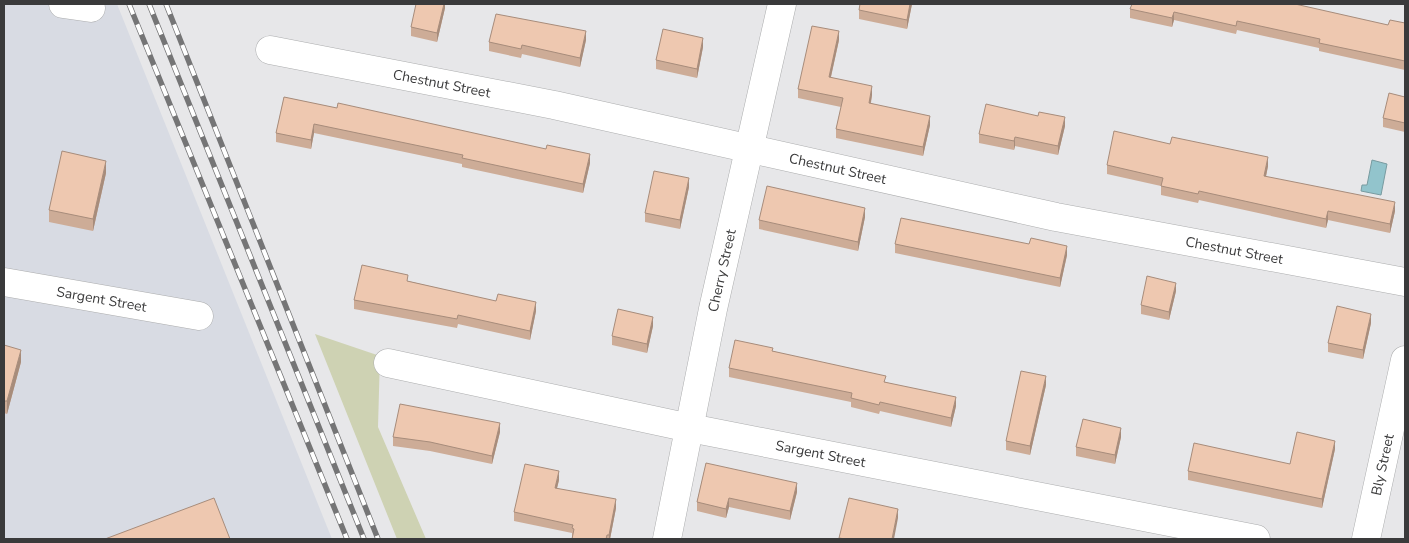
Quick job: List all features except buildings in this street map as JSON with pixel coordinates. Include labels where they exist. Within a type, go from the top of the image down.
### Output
[{"type":"street","points":[[63,4],[91,8]]},
{"type":"street","name":"Cherry Street","points":[[667,539],[713,309],[782,4]]},
{"type":"street","name":"Chestnut Street","points":[[270,50],[554,105],[1056,217],[1405,282]]},
{"type":"street","name":"Sargent Street","points":[[4,282],[199,316]]},
{"type":"street","name":"Bly Street","points":[[1366,539],[1405,360]]},
{"type":"street","name":"Sargent Street","points":[[388,363],[690,428],[1256,539]]},
{"type":"shaded area","points":[[4,4],[117,4],[332,539],[4,539]]},
{"type":"green space","points":[[315,334],[380,356],[378,427],[426,539],[397,539]]},
{"type":"water","points":[[1372,160],[1387,164],[1381,195],[1361,191],[1362,185],[1367,185]]},
{"type":"railway","points":[[129,4],[347,539]]},
{"type":"railway","points":[[149,4],[364,539]]},
{"type":"railway","points":[[166,4],[378,539]]}]
